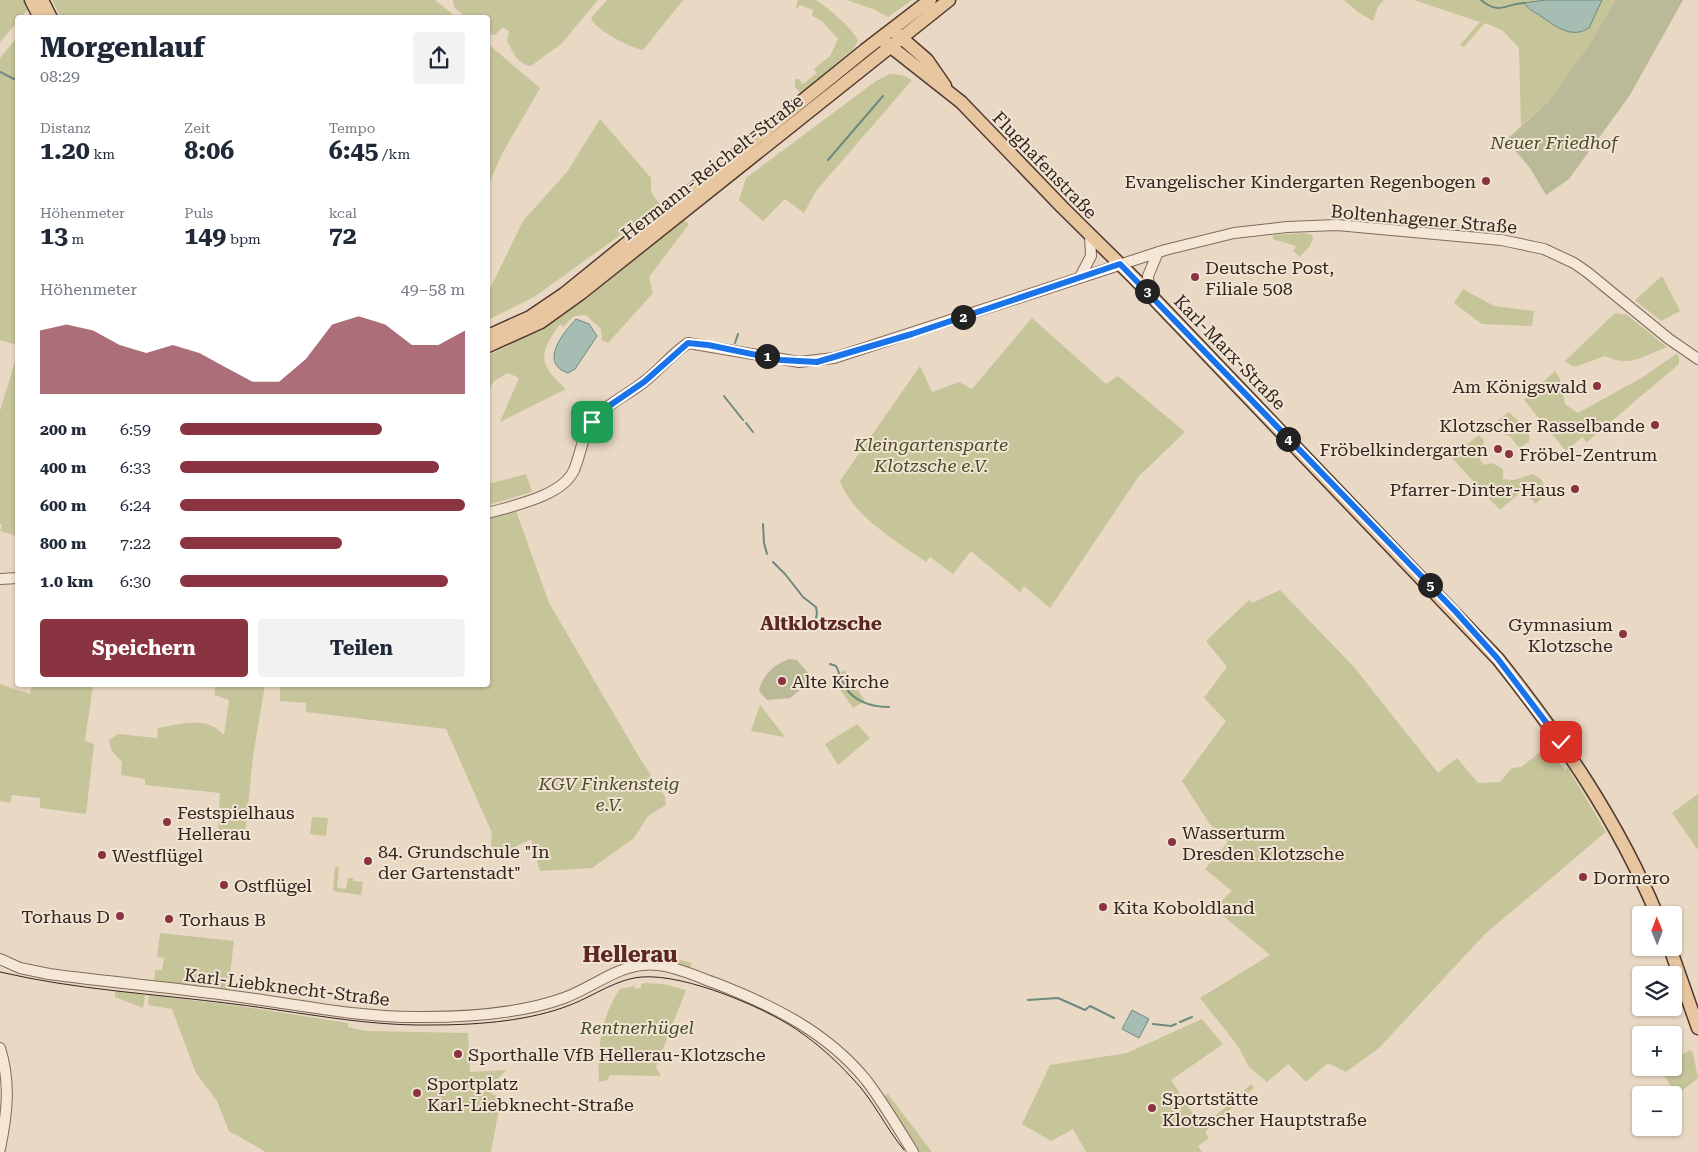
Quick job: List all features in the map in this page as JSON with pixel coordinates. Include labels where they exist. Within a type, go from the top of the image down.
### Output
[{"type":"main road","points":[[31,0],[38,15]]},
{"type":"main road","points":[[42,0],[50,15]]},
{"type":"main road","name":"Hermann-Reichelt-Straße","points":[[897,34],[930,0]]},
{"type":"main road","name":"Hermann-Reichelt-Straße","points":[[490,345],[521,333],[558,310],[897,34],[949,0]]},
{"type":"main road","name":"Flughafenstraße","points":[[897,34],[927,60],[947,89],[1090,236],[1120,264]]},
{"type":"main road","name":"Hermann-Reichelt-Straße","points":[[490,335],[530,317],[564,294],[886,43]]},
{"type":"main road","name":"Flughafenstraße","points":[[886,43],[934,82],[947,89]]},
{"type":"main road","name":"Karl-Marx-Straße","points":[[1120,264],[1498,659],[1542,715],[1587,782],[1616,831],[1653,906]]},
{"type":"main road","points":[[1673,956],[1698,1028]]},
{"type":"street","name":"Boltenhagener Straße","points":[[490,512],[551,492],[564,484],[574,472],[585,436],[592,422],[606,408],[644,382],[688,343],[708,345],[781,360],[817,362],[912,334],[1158,252],[1234,233],[1322,226],[1388,228],[1525,244],[1574,263],[1669,339],[1698,358]]},
{"type":"street","points":[[1080,277],[1091,256],[1090,236]]},
{"type":"street","points":[[1149,294],[1148,276],[1158,252]]},
{"type":"street","points":[[0,579],[15,578]]},
{"type":"street","name":"Karl-Liebknecht-Straße","points":[[0,959],[20,968],[50,974],[248,998],[355,1014],[419,1018],[476,1015],[545,1004],[578,993],[625,969],[644,964],[665,966],[766,1003],[793,1018],[820,1038],[866,1081],[912,1152]]},
{"type":"street","points":[[0,1048],[7,1079],[8,1102],[0,1149]]},
{"type":"green space","points":[[0,0],[24,0],[29,8],[23,15],[15,15],[15,24],[0,42]]},
{"type":"green space","points":[[52,0],[435,0],[454,15],[60,15]]},
{"type":"green space","points":[[453,0],[598,0],[561,44],[531,66],[519,61],[507,41],[509,31],[503,27],[495,35],[490,34],[490,15],[463,15],[454,7]]},
{"type":"green space","points":[[607,0],[683,0],[643,50],[614,38],[599,28],[591,18]]},
{"type":"green space","points":[[798,0],[815,0],[819,2],[846,25],[858,41],[854,48],[801,94],[795,87],[795,79],[799,79],[803,84],[817,73],[814,69],[830,56],[838,39],[822,21],[812,16],[813,10],[800,5],[797,9]]},
{"type":"green space","points":[[847,0],[912,0],[888,17],[873,9]]},
{"type":"green space","points":[[1344,0],[1384,0],[1378,6],[1373,21],[1358,12]]},
{"type":"green space","points":[[1414,0],[1615,0],[1591,42],[1548,102],[1521,126],[1519,48],[1502,30],[1485,23],[1464,47],[1460,45],[1480,22]]},
{"type":"green space","name":"Neuer Friedhof","points":[[1615,0],[1683,0],[1630,95],[1569,179],[1546,195],[1530,168],[1506,140],[1548,102],[1591,42]]},
{"type":"green space","points":[[15,39],[15,344],[0,340],[0,58]]},
{"type":"green space","points":[[490,46],[540,88],[502,154],[490,181]]},
{"type":"green space","points":[[890,74],[902,75],[912,80],[816,191],[804,213],[785,199],[763,221],[739,200],[746,178],[876,81]]},
{"type":"green space","points":[[600,119],[651,178],[651,192],[661,206],[534,297],[490,319],[490,289],[523,221],[567,172]]},
{"type":"green space","points":[[684,220],[689,224],[649,277],[653,293],[608,343],[602,340],[601,329],[586,315],[574,316],[563,327],[560,324],[547,344],[544,359],[550,373],[566,389],[500,422],[519,378],[508,373],[494,381],[490,388],[490,354],[515,343],[541,328],[590,295]]},
{"type":"green space","points":[[1304,233],[1312,235],[1313,239],[1300,257],[1293,251],[1296,246],[1273,239],[1273,235]]},
{"type":"green space","points":[[1662,276],[1680,311],[1661,321],[1635,300]]},
{"type":"green space","points":[[1463,289],[1494,306],[1534,311],[1532,326],[1482,324],[1454,303]]},
{"type":"green space","points":[[1615,313],[1627,315],[1667,347],[1629,361],[1605,356],[1574,367],[1565,361]]},
{"type":"green space","name":"Kleingartensparte Klotzsche e.V.","points":[[1032,318],[1106,384],[1118,376],[1185,432],[1139,476],[1050,608],[1024,586],[1020,592],[971,551],[953,574],[930,557],[926,562],[877,527],[865,516],[846,494],[840,481],[920,366],[932,392],[959,382],[972,389]]},
{"type":"green space","points":[[1676,354],[1679,357],[1679,364],[1587,442],[1582,437],[1566,451],[1524,400],[1555,371],[1560,379],[1565,404],[1578,413],[1643,377]]},
{"type":"green space","points":[[15,362],[15,535],[0,531],[2,525],[0,524],[0,411]]},
{"type":"green space","points":[[1509,412],[1529,431],[1529,442],[1519,448],[1510,436],[1493,431],[1491,426]]},
{"type":"green space","points":[[1479,435],[1484,440],[1480,460],[1484,465],[1492,463],[1503,469],[1503,479],[1514,480],[1532,474],[1541,479],[1547,492],[1536,504],[1523,490],[1500,510],[1451,457]]},
{"type":"green space","points":[[526,474],[532,492],[490,504],[490,483]]},
{"type":"green space","name":"KGV Finkensteig e.V.","points":[[516,511],[549,603],[639,757],[665,797],[666,805],[648,816],[634,838],[592,868],[540,871],[531,839],[509,850],[491,846],[492,833],[446,729],[306,712],[306,703],[280,701],[280,687],[490,687],[490,518]]},
{"type":"green space","points":[[1280,590],[1354,667],[1438,773],[1457,758],[1478,783],[1500,782],[1512,768],[1521,767],[1547,747],[1565,770],[1568,768],[1606,832],[1485,934],[1379,1048],[1346,1072],[1328,1063],[1306,1082],[1288,1064],[1267,1082],[1249,1067],[1238,1046],[1200,998],[1270,955],[1214,908],[1232,891],[1205,869],[1228,842],[1209,823],[1182,781],[1226,721],[1204,698],[1227,667],[1206,641],[1249,600],[1252,603]]},
{"type":"green space","points":[[789,659],[797,660],[813,679],[790,698],[767,700],[759,691],[763,680],[774,667]]},
{"type":"green space","points":[[845,670],[865,701],[853,708],[832,678]]},
{"type":"green space","points":[[0,684],[30,694],[32,687],[93,687],[85,741],[94,744],[86,814],[40,808],[40,798],[12,795],[10,803],[0,801]]},
{"type":"green space","points":[[215,687],[265,687],[253,756],[245,836],[218,833],[220,793],[145,785],[145,779],[121,775],[122,762],[111,750],[109,740],[118,734],[157,738],[158,728],[185,723],[193,722],[209,725],[224,735],[229,700],[215,695]]},
{"type":"green space","points":[[760,705],[785,737],[751,731]]},
{"type":"green space","points":[[857,724],[870,738],[838,765],[825,744]]},
{"type":"green space","points":[[1698,794],[1698,850],[1672,813]]},
{"type":"green space","points":[[312,817],[328,818],[326,836],[310,834]]},
{"type":"green space","points":[[335,867],[339,867],[337,888],[346,889],[348,878],[353,878],[353,881],[363,882],[361,895],[333,891]]},
{"type":"green space","points":[[160,933],[234,941],[228,990],[154,982],[155,970],[162,970],[164,958],[157,957]]},
{"type":"green space","points":[[646,951],[692,963],[689,971],[650,960]]},
{"type":"green space","name":"Rentnerhügel","points":[[641,984],[663,984],[686,990],[656,1067],[661,1076],[610,1075],[607,1080],[599,1082],[600,1046],[608,1010],[620,989],[634,986],[635,989],[641,988]]},
{"type":"green space","points":[[115,991],[145,995],[143,1008],[115,997]]},
{"type":"green space","points":[[149,995],[239,1006],[348,1023],[348,1027],[366,1031],[468,1033],[470,1072],[506,1070],[487,1091],[501,1098],[491,1152],[266,1152],[229,1131],[217,1101],[196,1073],[172,1009],[148,1005]]},
{"type":"green space","points":[[1202,1019],[1223,1044],[1171,1080],[1202,1128],[1251,1084],[1254,1088],[1205,1132],[1209,1138],[1198,1146],[1202,1152],[1086,1152],[1073,1129],[1051,1141],[1022,1124],[1050,1065],[1127,1053]]},
{"type":"green space","points":[[1690,1050],[1693,1053],[1698,1078],[1682,1091],[1682,1086],[1671,1086],[1664,1076],[1682,1076],[1682,1054]]},
{"type":"green space","points":[[888,1094],[932,1152],[916,1152],[899,1120],[881,1098]]},
{"type":"shaded area","points":[[1545,0],[1602,0],[1589,28],[1570,32],[1559,28],[1530,10],[1524,3]]},
{"type":"shaded area","points":[[576,319],[589,324],[597,336],[575,369],[568,373],[559,368],[555,362],[554,355],[560,339]]},
{"type":"shaded area","points":[[1132,1010],[1149,1019],[1139,1038],[1122,1029]]},
{"type":"waterway","points":[[1481,0],[1488,5],[1498,8],[1525,3]]},
{"type":"waterway","points":[[0,72],[15,80]]},
{"type":"waterway","points":[[828,160],[883,96]]},
{"type":"waterway","points":[[735,343],[738,334]]},
{"type":"waterway","points":[[724,396],[743,420]]},
{"type":"waterway","points":[[746,423],[753,432]]},
{"type":"waterway","points":[[763,524],[764,543],[767,554]]},
{"type":"waterway","points":[[773,562],[803,597],[816,607],[815,624]]},
{"type":"waterway","points":[[830,664],[836,666],[845,688],[855,698],[874,706],[889,707]]},
{"type":"waterway","points":[[1028,1000],[1058,998],[1085,1010],[1090,1006],[1114,1018]]},
{"type":"waterway","points":[[1180,1022],[1192,1017]]},
{"type":"waterway","points":[[1153,1024],[1171,1026],[1176,1024]]},
{"type":"tram line","points":[[0,972],[87,987],[234,1004],[356,1021],[405,1025],[463,1024],[514,1020],[571,1005],[625,980],[651,977],[670,979],[713,990],[735,998],[788,1024],[814,1042],[859,1086],[904,1150]]},
{"type":"place","name":"Evangelischer Kindergarten Regenbogen","points":[[1486,181]]},
{"type":"place","name":"Deutsche Post, Filiale 508","points":[[1195,277]]},
{"type":"place","name":"Am Königswald","points":[[1597,386]]},
{"type":"place","name":"Klotzscher Rasselbande","points":[[1655,425]]},
{"type":"place","name":"Fröbelkindergarten","points":[[1498,449]]},
{"type":"place","name":"Fröbel-Zentrum","points":[[1509,454]]},
{"type":"place","name":"Pfarrer-Dinter-Haus","points":[[1575,489]]},
{"type":"place","name":"Gymnasium Klotzsche","points":[[1623,634]]},
{"type":"place","name":"Alte Kirche","points":[[782,681]]},
{"type":"place","name":"Festspielhaus Hellerau","points":[[167,822]]},
{"type":"place","name":"Wasserturm Dresden Klotzsche","points":[[1172,842]]},
{"type":"place","name":"Westflügel","points":[[102,855]]},
{"type":"place","name":"84. Grundschule \"In der Gartenstadt\"","points":[[368,861]]},
{"type":"place","name":"Dormero","points":[[1583,877]]},
{"type":"place","name":"Ostflügel","points":[[224,885]]},
{"type":"place","name":"Kita Koboldland","points":[[1103,907]]},
{"type":"place","name":"Torhaus D","points":[[120,916]]},
{"type":"place","name":"Torhaus B","points":[[169,919]]},
{"type":"place","name":"Sporthalle VfB Hellerau-Klotzsche","points":[[458,1054]]},
{"type":"place","name":"Sportplatz Karl-Liebknecht-Straße","points":[[417,1093]]},
{"type":"place","name":"Sportstätte Klotzscher Hauptstraße","points":[[1152,1108]]},
{"type":"district","name":"Altklotzsche","points":[[821,623]]},
{"type":"district","name":"Hellerau","points":[[630,954]]},
{"type":"route","points":[[592,422],[606,408],[644,382],[688,343],[708,345],[781,360],[817,362],[912,334],[1120,264],[1456,612],[1498,659],[1561,742]]}]
